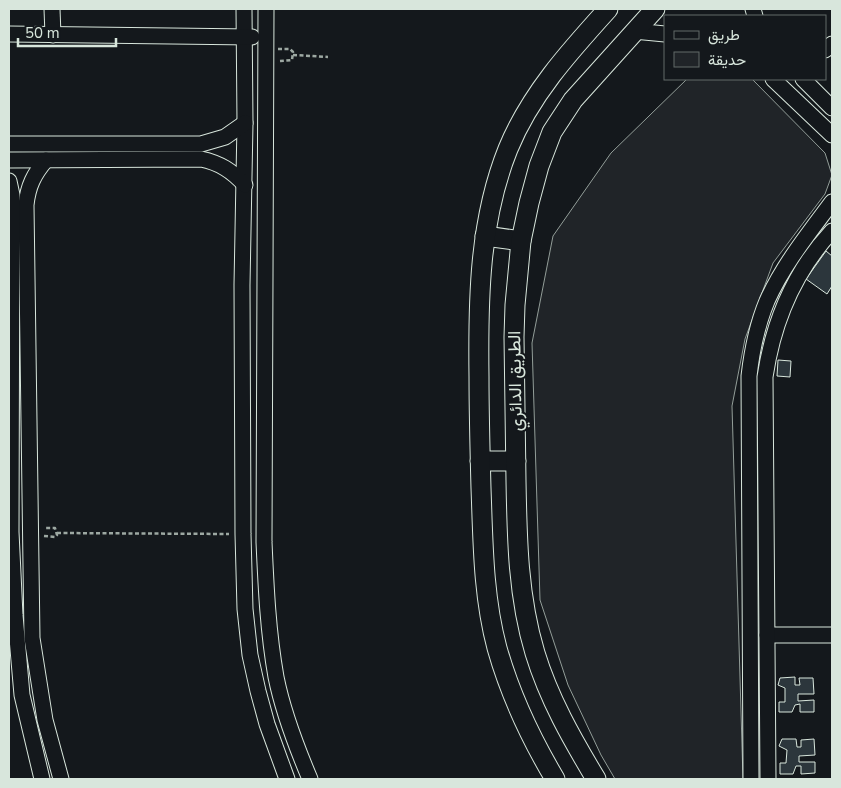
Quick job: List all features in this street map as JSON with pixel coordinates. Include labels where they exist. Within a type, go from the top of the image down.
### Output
[{"type":"main road","name":"الطريق الدائري","points":[[555,779],[532,739],[518,709],[497,646],[490,614],[486,581],[480,461],[479,303],[485,236],[494,192],[508,149],[528,108],[553,71],[608,9]]},
{"type":"main road","name":"الطريق الدائري","points":[[596,779],[562,720],[547,687],[535,654],[526,619],[520,583],[514,337],[517,273],[529,203],[539,166],[552,132],[573,100],[654,9]]},
{"type":"main road","points":[[485,236],[521,241]]},
{"type":"main road","points":[[480,461],[516,461]]},
{"type":"street","points":[[52,9],[53,35]]},
{"type":"street","points":[[244,9],[245,185],[242,284],[245,609],[250,655],[267,724],[287,779]]},
{"type":"street","points":[[266,9],[264,542],[267,607],[275,669],[285,713],[296,747],[310,779]]},
{"type":"street","points":[[634,31],[664,34]]},
{"type":"street","points":[[9,34],[244,37],[266,49]]},
{"type":"street","points":[[775,80],[832,135]]},
{"type":"street","points":[[804,80],[831,101]]},
{"type":"street","points":[[9,144],[201,144],[225,137],[245,123]]},
{"type":"street","points":[[9,160],[201,159],[214,162],[226,168],[245,185]]},
{"type":"street","points":[[46,160],[35,173],[30,183],[26,205],[32,638],[43,711],[62,779]]},
{"type":"street","points":[[9,181],[12,195],[10,534],[12,612],[22,695],[42,779]]},
{"type":"street","points":[[752,779],[749,376],[756,334],[767,301],[779,278],[832,202]]},
{"type":"street","points":[[768,779],[765,377],[768,354],[782,309],[806,265],[821,243],[832,232]]},
{"type":"street","points":[[242,284],[264,284]]},
{"type":"street","points":[[767,635],[832,635]]},
{"type":"path","points":[[266,49],[290,61],[293,55]]},
{"type":"path","points":[[266,49],[291,50],[293,55]]},
{"type":"path","points":[[293,55],[328,57]]},
{"type":"path","points":[[56,533],[243,534]]},
{"type":"green space","points":[[686,80],[753,80],[825,153],[832,175],[825,194],[773,263],[745,339],[732,406],[743,779],[615,779],[601,755],[568,685],[540,600],[532,343],[553,236],[611,153]]},
{"type":"building","points":[[826,251],[832,256],[832,286],[827,294],[806,279]]},
{"type":"building","points":[[778,360],[791,361],[790,377],[777,376]]},
{"type":"building","points":[[795,677],[795,685],[800,685],[799,678],[813,678],[814,694],[798,694],[798,701],[814,700],[814,712],[800,712],[800,704],[795,705],[792,712],[779,712],[779,702],[785,702],[785,688],[778,685],[780,678]]},
{"type":"building","points":[[782,739],[796,739],[797,747],[801,747],[801,740],[814,739],[815,755],[799,756],[799,762],[815,762],[815,773],[801,774],[801,766],[796,766],[793,774],[780,774],[780,763],[786,763],[787,750],[779,746]]}]
